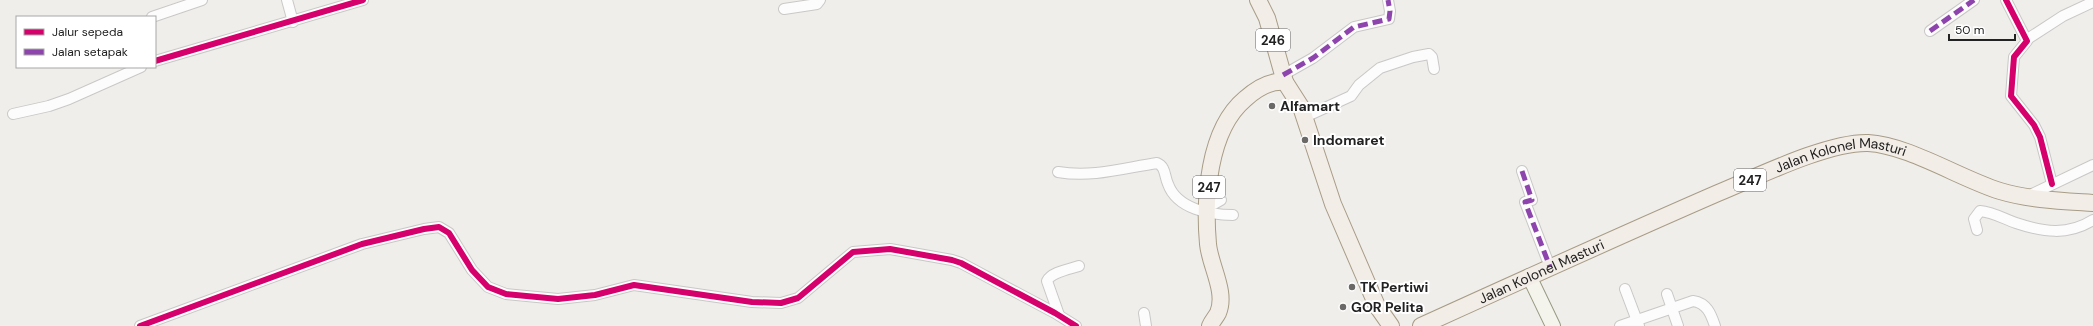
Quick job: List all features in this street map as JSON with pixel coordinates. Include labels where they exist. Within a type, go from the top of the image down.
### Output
[{"type":"main road","name":"246","points":[[1258,0],[1267,18],[1284,78]]},
{"type":"main road","points":[[1284,78],[1298,100],[1305,117],[1335,210],[1377,306],[1391,326]]},
{"type":"main road","name":"247","points":[[1210,326],[1218,313],[1220,300],[1218,282],[1210,259],[1207,210],[1212,156],[1217,139],[1228,118],[1238,104],[1260,88],[1284,78]]},
{"type":"main road","name":"Jalan Kolonel Masturi","points":[[1421,326],[1529,276],[1772,170],[1843,145],[1870,143],[1896,150],[1999,191],[2026,198],[2093,203]]},
{"type":"street","points":[[155,16],[202,0]]},
{"type":"street","points":[[287,0],[293,22]]},
{"type":"street","points":[[156,61],[293,22],[363,0]]},
{"type":"street","points":[[784,9],[818,4],[820,0]]},
{"type":"street","points":[[1284,78],[1354,27],[1389,19],[1390,11],[1388,0]]},
{"type":"street","points":[[1930,31],[1974,0]]},
{"type":"street","points":[[2006,0],[2026,40]]},
{"type":"street","points":[[2052,184],[2040,137],[2034,125],[2011,96],[2014,57],[2026,40],[2062,16],[2093,2]]},
{"type":"street","points":[[1305,117],[1351,96],[1363,80],[1388,64],[1429,54],[1432,57],[1434,68]]},
{"type":"street","points":[[13,114],[56,103],[139,68]]},
{"type":"street","points":[[1058,172],[1072,174],[1105,173],[1157,163],[1164,168],[1170,189],[1181,202],[1207,210],[1233,215]]},
{"type":"street","points":[[2026,198],[2093,165]]},
{"type":"street","points":[[1522,171],[1532,200],[1525,202],[1550,267]]},
{"type":"street","points":[[1207,210],[1221,200]]},
{"type":"street","points":[[1977,230],[1974,219],[1980,211],[1988,212],[2017,223],[2062,232],[2072,230],[2093,220]]},
{"type":"street","points":[[140,326],[362,244],[424,229],[439,227],[449,233],[472,270],[488,287],[506,294],[572,299],[634,285],[752,302],[781,303],[798,298],[853,252],[890,249],[952,260],[961,263],[1059,314],[1076,326]]},
{"type":"street","points":[[1059,314],[1047,281],[1056,274],[1079,266]]},
{"type":"street","points":[[1529,276],[1553,326]]},
{"type":"street","points":[[1625,289],[1638,323]]},
{"type":"street","points":[[1667,294],[1678,326]]},
{"type":"street","points":[[1620,326],[1638,323],[1692,301],[1700,302],[1711,315],[1715,326]]},
{"type":"street","points":[[1144,313],[1146,326]]},
{"type":"marked path","points":[[1283,75],[1313,58],[1354,27],[1389,19],[1390,11],[1388,0]]},
{"type":"marked path","points":[[1930,31],[1974,0]]},
{"type":"marked path","points":[[1522,171],[1532,200],[1525,202],[1550,267]]},
{"type":"cycle path","points":[[156,61],[363,0]]},
{"type":"cycle path","points":[[2006,0],[2027,41],[2014,57],[2011,96],[2034,125],[2040,137],[2052,184]]},
{"type":"cycle path","points":[[140,326],[362,244],[424,229],[439,227],[449,233],[472,270],[488,287],[506,294],[558,299],[595,295],[634,285],[752,302],[781,303],[798,298],[853,252],[890,249],[952,260],[961,263],[1055,313],[1076,326]]},
{"type":"place","name":"Alfamart","points":[[1272,106]]},
{"type":"place","name":"Indomaret","points":[[1305,140]]},
{"type":"place","name":"TK Pertiwi","points":[[1352,287]]},
{"type":"place","name":"GOR Pelita","points":[[1343,307]]}]
